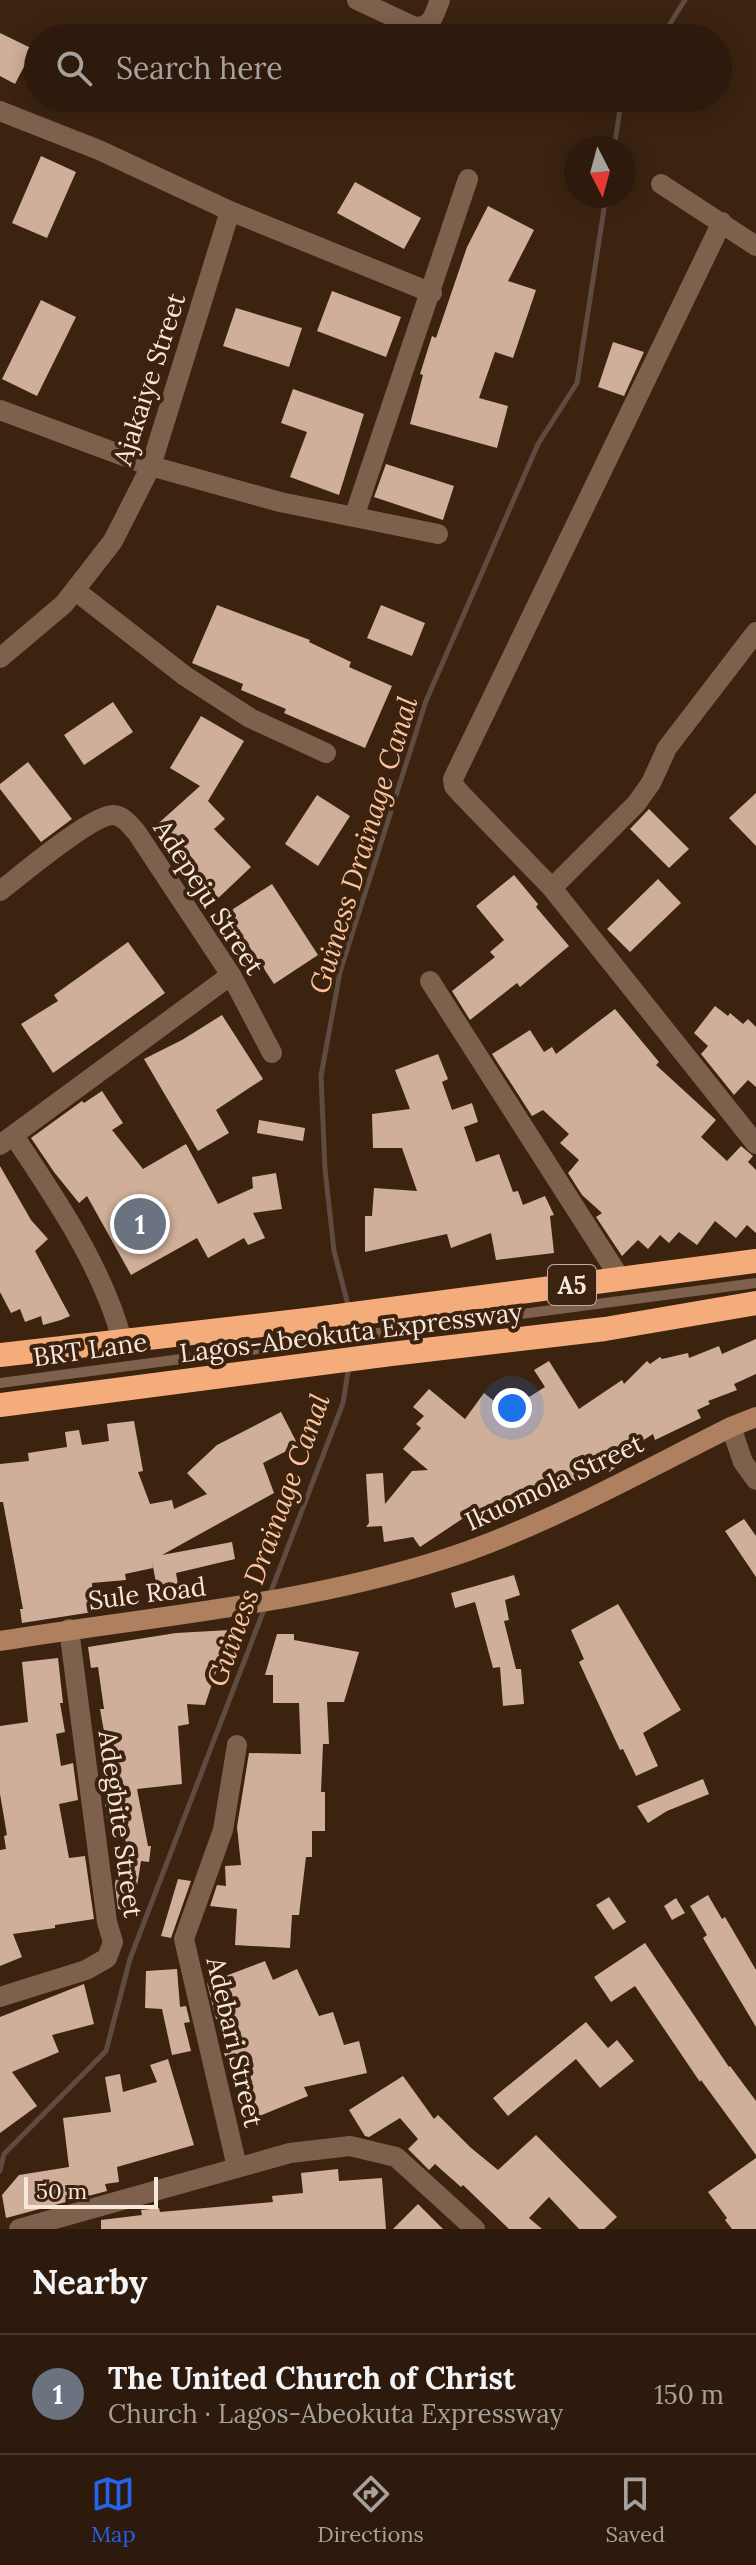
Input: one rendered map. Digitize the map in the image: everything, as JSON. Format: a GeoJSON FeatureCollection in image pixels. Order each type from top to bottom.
{"type":"FeatureCollection","features":[{"type":"Feature","properties":{"kind":"highway","name":"Lagos-Abeokuta Expressway"},"geometry":{"type":"LineString","coordinates":[[0,1355],[122,1340],[316,1342],[389,1332],[620,1278],[756,1261]]}},
{"type":"Feature","properties":{"kind":"highway","name":"Lagos-Abeokuta Expressway"},"geometry":{"type":"LineString","coordinates":[[0,1405],[316,1342],[389,1332],[605,1329],[756,1303]]}},
{"type":"Feature","properties":{"kind":"street"},"geometry":{"type":"LineString","coordinates":[[357,0],[409,24]]}},
{"type":"Feature","properties":{"kind":"street"},"geometry":{"type":"LineString","coordinates":[[429,24],[440,0]]}},
{"type":"Feature","properties":{"kind":"street"},"geometry":{"type":"LineString","coordinates":[[0,111],[99,150],[230,211],[432,293]]}},
{"type":"Feature","properties":{"kind":"street"},"geometry":{"type":"LineString","coordinates":[[354,517],[468,179]]}},
{"type":"Feature","properties":{"kind":"street"},"geometry":{"type":"LineString","coordinates":[[661,184],[756,246]]}},
{"type":"Feature","properties":{"kind":"street","name":"Ajakaiye Street"},"geometry":{"type":"LineString","coordinates":[[0,658],[31,634],[76,591],[113,541],[151,466],[230,211]]}},
{"type":"Feature","properties":{"kind":"street"},"geometry":{"type":"LineString","coordinates":[[722,222],[453,779],[454,786],[462,795],[552,888],[756,1144]]}},
{"type":"Feature","properties":{"kind":"street"},"geometry":{"type":"LineString","coordinates":[[0,410],[151,466],[280,502],[438,534]]}},
{"type":"Feature","properties":{"kind":"street"},"geometry":{"type":"LineString","coordinates":[[76,591],[185,676],[250,718],[326,753]]}},
{"type":"Feature","properties":{"kind":"street"},"geometry":{"type":"LineString","coordinates":[[552,888],[636,804],[651,783],[667,748],[756,632]]}},
{"type":"Feature","properties":{"kind":"street","name":"Adepeju Street"},"geometry":{"type":"LineString","coordinates":[[0,891],[81,829],[107,815],[122,818],[137,833],[231,975],[272,1053]]}},
{"type":"Feature","properties":{"kind":"street"},"geometry":{"type":"LineString","coordinates":[[122,1340],[105,1293],[68,1221],[7,1140],[231,975]]}},
{"type":"Feature","properties":{"kind":"street"},"geometry":{"type":"LineString","coordinates":[[430,981],[620,1278]]}},
{"type":"Feature","properties":{"kind":"street","name":"Ikuomola Street"},"geometry":{"type":"LineString","coordinates":[[300,1593],[387,1575],[468,1551],[541,1522],[756,1417]]}},
{"type":"Feature","properties":{"kind":"street"},"geometry":{"type":"LineString","coordinates":[[731,1427],[743,1462],[756,1480]]}},
{"type":"Feature","properties":{"kind":"street","name":"Sule Road"},"geometry":{"type":"LineString","coordinates":[[0,1641],[69,1629],[240,1608],[300,1593]]}},
{"type":"Feature","properties":{"kind":"street","name":"Adegbite Street"},"geometry":{"type":"LineString","coordinates":[[0,1997],[86,1970],[107,1958],[113,1942],[107,1922],[69,1629]]}},
{"type":"Feature","properties":{"kind":"street","name":"Adebari Street"},"geometry":{"type":"LineString","coordinates":[[237,1745],[223,1830],[184,1939],[237,2167]]}},
{"type":"Feature","properties":{"kind":"street"},"geometry":{"type":"LineString","coordinates":[[19,2229],[290,2153],[350,2146],[396,2157],[475,2229]]}},
{"type":"Feature","properties":{"kind":"lane"},"geometry":{"type":"LineString","coordinates":[[389,1332],[756,1283]]}},
{"type":"Feature","properties":{"kind":"lane","name":"BRT Lane"},"geometry":{"type":"LineString","coordinates":[[0,1383],[316,1342]]}},
{"type":"Feature","properties":{"kind":"building"},"geometry":{"type":"Polygon","coordinates":[[[0,33],[24,45],[24,66],[15,84],[0,76],[0,33]]]}},
{"type":"Feature","properties":{"kind":"building"},"geometry":{"type":"Polygon","coordinates":[[[41,156],[76,172],[47,238],[12,223],[41,156]]]}},
{"type":"Feature","properties":{"kind":"building"},"geometry":{"type":"Polygon","coordinates":[[[355,182],[421,218],[404,249],[337,213],[355,182]]]}},
{"type":"Feature","properties":{"kind":"building"},"geometry":{"type":"Polygon","coordinates":[[[488,206],[534,230],[508,281],[536,290],[513,358],[495,352],[479,398],[508,406],[497,448],[410,424],[423,375],[420,374],[432,336],[436,338],[467,247],[488,206]]]}},
{"type":"Feature","properties":{"kind":"building"},"geometry":{"type":"Polygon","coordinates":[[[332,291],[401,317],[386,357],[317,331],[332,291]]]}},
{"type":"Feature","properties":{"kind":"building"},"geometry":{"type":"Polygon","coordinates":[[[41,300],[76,317],[37,396],[2,379],[41,300]]]}},
{"type":"Feature","properties":{"kind":"building"},"geometry":{"type":"Polygon","coordinates":[[[236,308],[302,328],[289,367],[223,346],[236,308]]]}},
{"type":"Feature","properties":{"kind":"building"},"geometry":{"type":"Polygon","coordinates":[[[613,342],[644,352],[624,396],[598,387],[613,342]]]}},
{"type":"Feature","properties":{"kind":"building"},"geometry":{"type":"Polygon","coordinates":[[[293,389],[364,414],[339,495],[290,477],[307,432],[281,423],[293,389]]]}},
{"type":"Feature","properties":{"kind":"building"},"geometry":{"type":"Polygon","coordinates":[[[386,464],[454,486],[443,520],[374,497],[386,464]]]}},
{"type":"Feature","properties":{"kind":"building"},"geometry":{"type":"Polygon","coordinates":[[[217,605],[310,640],[351,662],[349,667],[392,686],[365,748],[284,713],[286,709],[241,690],[243,684],[192,663],[217,605]]]}},
{"type":"Feature","properties":{"kind":"building"},"geometry":{"type":"Polygon","coordinates":[[[381,605],[425,623],[412,656],[367,638],[381,605]]]}},
{"type":"Feature","properties":{"kind":"building"},"geometry":{"type":"Polygon","coordinates":[[[113,702],[133,732],[84,765],[64,735],[113,702]]]}},
{"type":"Feature","properties":{"kind":"building"},"geometry":{"type":"Polygon","coordinates":[[[201,716],[244,741],[208,801],[225,819],[214,829],[251,867],[213,903],[207,903],[184,879],[189,874],[151,830],[200,786],[170,768],[201,716]]]}},
{"type":"Feature","properties":{"kind":"building"},"geometry":{"type":"Polygon","coordinates":[[[28,762],[72,819],[41,842],[0,789],[0,784],[28,762]]]}},
{"type":"Feature","properties":{"kind":"building"},"geometry":{"type":"Polygon","coordinates":[[[756,793],[756,846],[729,818],[756,793]]]}},
{"type":"Feature","properties":{"kind":"building"},"geometry":{"type":"Polygon","coordinates":[[[317,795],[350,816],[318,866],[285,844],[317,795]]]}},
{"type":"Feature","properties":{"kind":"building"},"geometry":{"type":"Polygon","coordinates":[[[649,809],[689,849],[669,868],[630,829],[649,809]]]}},
{"type":"Feature","properties":{"kind":"building"},"geometry":{"type":"Polygon","coordinates":[[[514,875],[569,946],[520,987],[517,983],[470,1020],[452,991],[495,957],[490,952],[504,940],[476,906],[514,875]]]}},
{"type":"Feature","properties":{"kind":"building"},"geometry":{"type":"Polygon","coordinates":[[[658,879],[681,903],[630,952],[607,929],[658,879]]]}},
{"type":"Feature","properties":{"kind":"building"},"geometry":{"type":"Polygon","coordinates":[[[272,884],[318,955],[274,984],[227,913],[272,884]]]}},
{"type":"Feature","properties":{"kind":"building"},"geometry":{"type":"Polygon","coordinates":[[[128,942],[165,993],[53,1073],[21,1024],[58,1001],[54,995],[128,942]]]}},
{"type":"Feature","properties":{"kind":"building"},"geometry":{"type":"Polygon","coordinates":[[[715,1006],[743,1024],[748,1019],[756,1027],[756,1087],[748,1080],[734,1095],[701,1054],[708,1046],[694,1033],[715,1006]]]}},
{"type":"Feature","properties":{"kind":"building"},"geometry":{"type":"Polygon","coordinates":[[[615,1009],[659,1062],[656,1065],[716,1120],[701,1137],[727,1161],[741,1146],[753,1156],[748,1162],[756,1170],[756,1233],[747,1225],[736,1238],[715,1221],[697,1245],[679,1232],[669,1243],[660,1235],[648,1249],[638,1240],[622,1256],[596,1217],[602,1213],[582,1195],[568,1173],[579,1160],[560,1143],[569,1134],[543,1110],[532,1116],[492,1054],[530,1030],[544,1052],[552,1047],[556,1054],[615,1009]]]}},
{"type":"Feature","properties":{"kind":"building"},"geometry":{"type":"Polygon","coordinates":[[[222,1015],[263,1079],[216,1110],[229,1133],[198,1151],[144,1059],[222,1015]]]}},
{"type":"Feature","properties":{"kind":"building"},"geometry":{"type":"Polygon","coordinates":[[[438,1054],[448,1079],[442,1082],[452,1110],[472,1103],[478,1122],[464,1127],[476,1162],[499,1154],[513,1192],[518,1191],[523,1205],[545,1196],[554,1215],[550,1216],[554,1253],[496,1260],[491,1233],[451,1248],[447,1234],[365,1252],[365,1216],[372,1216],[374,1188],[417,1191],[402,1148],[373,1148],[372,1114],[410,1109],[395,1070],[438,1054]]]}},
{"type":"Feature","properties":{"kind":"building"},"geometry":{"type":"Polygon","coordinates":[[[102,1091],[123,1123],[112,1130],[143,1169],[186,1144],[218,1204],[253,1188],[252,1177],[276,1173],[282,1209],[253,1213],[265,1238],[248,1245],[244,1238],[208,1258],[197,1238],[131,1275],[87,1196],[79,1203],[31,1138],[82,1101],[84,1103],[102,1091]]]}},
{"type":"Feature","properties":{"kind":"building"},"geometry":{"type":"Polygon","coordinates":[[[259,1120],[305,1128],[303,1141],[257,1133],[259,1120]]]}},
{"type":"Feature","properties":{"kind":"building"},"geometry":{"type":"Polygon","coordinates":[[[0,1166],[31,1220],[48,1239],[35,1251],[70,1316],[61,1320],[43,1325],[41,1316],[25,1322],[20,1309],[11,1313],[0,1292],[0,1166]]]}},
{"type":"Feature","properties":{"kind":"building"},"geometry":{"type":"Polygon","coordinates":[[[756,1339],[756,1374],[734,1384],[737,1390],[708,1401],[710,1404],[697,1410],[701,1418],[655,1440],[653,1434],[622,1454],[627,1460],[609,1472],[604,1465],[552,1494],[549,1488],[480,1522],[474,1511],[420,1547],[413,1537],[384,1542],[382,1526],[366,1527],[369,1523],[366,1474],[383,1473],[385,1504],[412,1471],[428,1470],[403,1449],[421,1428],[416,1424],[424,1416],[413,1407],[429,1389],[465,1419],[484,1393],[507,1411],[545,1387],[534,1370],[549,1361],[579,1409],[622,1380],[624,1384],[647,1361],[650,1364],[660,1357],[688,1353],[689,1358],[719,1346],[722,1354],[756,1339]]]}},
{"type":"Feature","properties":{"kind":"building"},"geometry":{"type":"Polygon","coordinates":[[[281,1412],[298,1445],[263,1463],[274,1493],[162,1555],[232,1542],[235,1559],[176,1573],[179,1590],[158,1594],[152,1561],[153,1568],[125,1574],[126,1580],[92,1583],[93,1612],[22,1623],[20,1609],[23,1609],[3,1502],[0,1502],[0,1464],[29,1461],[28,1453],[67,1447],[65,1432],[79,1430],[82,1445],[109,1441],[107,1424],[134,1421],[143,1471],[138,1472],[150,1504],[172,1500],[174,1509],[207,1494],[187,1473],[217,1445],[281,1412]]]}},
{"type":"Feature","properties":{"kind":"building"},"geometry":{"type":"Polygon","coordinates":[[[744,1519],[756,1536],[756,1577],[725,1531],[744,1519]]]}},
{"type":"Feature","properties":{"kind":"building"},"geometry":{"type":"Polygon","coordinates":[[[514,1575],[520,1595],[505,1600],[509,1620],[504,1621],[516,1669],[521,1669],[524,1704],[503,1706],[500,1667],[493,1668],[475,1602],[455,1608],[451,1593],[514,1575]]]}},
{"type":"Feature","properties":{"kind":"building"},"geometry":{"type":"Polygon","coordinates":[[[618,1604],[681,1710],[643,1733],[658,1766],[636,1776],[623,1749],[620,1750],[579,1662],[584,1659],[571,1630],[618,1604]]]}},
{"type":"Feature","properties":{"kind":"building"},"geometry":{"type":"Polygon","coordinates":[[[230,1630],[205,1705],[187,1704],[189,1724],[178,1726],[182,1784],[137,1789],[148,1846],[151,1846],[149,1862],[141,1861],[133,1912],[118,1909],[115,1885],[119,1860],[130,1862],[120,1815],[107,1818],[100,1766],[110,1765],[100,1709],[104,1709],[98,1667],[91,1668],[88,1647],[176,1633],[230,1630]]]}},
{"type":"Feature","properties":{"kind":"building"},"geometry":{"type":"Polygon","coordinates":[[[277,1634],[294,1634],[294,1640],[359,1652],[344,1702],[327,1702],[329,1744],[323,1744],[321,1792],[325,1792],[325,1831],[312,1831],[312,1857],[306,1857],[299,1915],[292,1915],[290,1948],[235,1945],[237,1909],[210,1906],[217,1885],[226,1886],[225,1866],[241,1865],[237,1827],[249,1753],[301,1754],[299,1703],[273,1703],[273,1675],[265,1675],[277,1634]]]}},
{"type":"Feature","properties":{"kind":"building"},"geometry":{"type":"Polygon","coordinates":[[[58,1658],[65,1732],[56,1734],[61,1766],[73,1763],[78,1800],[59,1804],[69,1858],[85,1856],[94,1919],[13,1934],[22,1957],[0,1966],[0,1850],[6,1849],[4,1836],[7,1835],[0,1794],[0,1726],[28,1722],[22,1662],[58,1658]]]}},
{"type":"Feature","properties":{"kind":"building"},"geometry":{"type":"Polygon","coordinates":[[[703,1779],[709,1794],[667,1811],[648,1823],[637,1806],[703,1779]]]}},
{"type":"Feature","properties":{"kind":"building"},"geometry":{"type":"Polygon","coordinates":[[[178,1879],[191,1881],[171,1938],[161,1936],[178,1879]]]}},
{"type":"Feature","properties":{"kind":"building"},"geometry":{"type":"Polygon","coordinates":[[[708,1895],[722,1919],[725,1917],[756,1970],[756,2027],[703,1938],[707,1935],[690,1906],[708,1895]]]}},
{"type":"Feature","properties":{"kind":"building"},"geometry":{"type":"Polygon","coordinates":[[[609,1897],[626,1922],[613,1930],[596,1905],[609,1897]]]}},
{"type":"Feature","properties":{"kind":"building"},"geometry":{"type":"Polygon","coordinates":[[[676,1898],[685,1913],[672,1920],[664,1906],[676,1898]]]}},
{"type":"Feature","properties":{"kind":"building"},"geometry":{"type":"Polygon","coordinates":[[[645,1943],[729,2067],[756,2101],[756,2155],[700,2082],[635,1986],[611,2002],[594,1977],[645,1943]]]}},
{"type":"Feature","properties":{"kind":"building"},"geometry":{"type":"Polygon","coordinates":[[[265,1961],[273,1980],[297,1969],[319,2016],[333,2012],[344,2045],[359,2041],[367,2073],[304,2087],[308,2096],[247,2121],[224,2053],[241,2046],[227,2017],[216,2019],[207,1983],[265,1961]]]}},
{"type":"Feature","properties":{"kind":"building"},"geometry":{"type":"Polygon","coordinates":[[[177,1969],[180,2007],[186,2006],[190,2022],[184,2023],[191,2051],[172,2055],[162,2009],[145,2008],[146,1971],[177,1969]]]}},
{"type":"Feature","properties":{"kind":"building"},"geometry":{"type":"Polygon","coordinates":[[[84,1984],[94,2024],[52,2035],[59,2052],[12,2072],[37,2106],[0,2133],[0,2017],[84,1984]]]}},
{"type":"Feature","properties":{"kind":"building"},"geometry":{"type":"Polygon","coordinates":[[[586,2022],[608,2048],[617,2040],[634,2061],[600,2088],[576,2059],[508,2116],[493,2098],[586,2022]]]}},
{"type":"Feature","properties":{"kind":"building"},"geometry":{"type":"Polygon","coordinates":[[[168,2059],[194,2145],[117,2167],[119,2182],[105,2184],[107,2191],[6,2218],[2,2195],[19,2175],[69,2167],[63,2118],[111,2112],[105,2077],[120,2074],[123,2092],[157,2082],[150,2065],[168,2059]]]}},
{"type":"Feature","properties":{"kind":"building"},"geometry":{"type":"Polygon","coordinates":[[[403,2076],[434,2119],[438,2115],[498,2170],[536,2135],[617,2217],[604,2229],[579,2229],[549,2197],[529,2218],[542,2229],[509,2229],[463,2185],[461,2187],[435,2164],[429,2170],[408,2149],[418,2139],[400,2118],[369,2137],[365,2136],[349,2110],[403,2076]]]}},
{"type":"Feature","properties":{"kind":"building"},"geometry":{"type":"Polygon","coordinates":[[[756,2158],[756,2229],[732,2229],[708,2192],[756,2158]]]}},
{"type":"Feature","properties":{"kind":"building"},"geometry":{"type":"Polygon","coordinates":[[[338,2169],[339,2181],[382,2178],[386,2229],[101,2229],[101,2220],[142,2215],[141,2210],[159,2208],[160,2212],[273,2202],[272,2196],[303,2193],[301,2173],[338,2169]]]}},
{"type":"Feature","properties":{"kind":"building"},"geometry":{"type":"Polygon","coordinates":[[[418,2204],[443,2229],[393,2229],[418,2204]]]}},
{"type":"Feature","properties":{"kind":"waterway","name":"Guiness Drainage Canal"},"geometry":{"type":"LineString","coordinates":[[670,24],[685,0]]}},
{"type":"Feature","properties":{"kind":"waterway","name":"Guiness Drainage Canal"},"geometry":{"type":"LineString","coordinates":[[616,136],[620,112]]}},
{"type":"Feature","properties":{"kind":"waterway","name":"Guiness Drainage Canal"},"geometry":{"type":"LineString","coordinates":[[349,1309],[334,1251],[325,1169],[321,1076],[340,972],[426,701],[538,444],[577,383],[604,208]]}},
{"type":"Feature","properties":{"kind":"waterway","name":"Guiness Drainage Canal"},"geometry":{"type":"LineString","coordinates":[[270,1594],[343,1403],[349,1365]]}},
{"type":"Feature","properties":{"kind":"waterway","name":"Guiness Drainage Canal"},"geometry":{"type":"LineString","coordinates":[[0,2171],[4,2154],[106,2051],[130,1959],[265,1607]]}},
{"type":"Feature","properties":{"kind":"place","name":"The United Church of Christ"},"geometry":{"type":"Point","coordinates":[140,1224]}}]}
